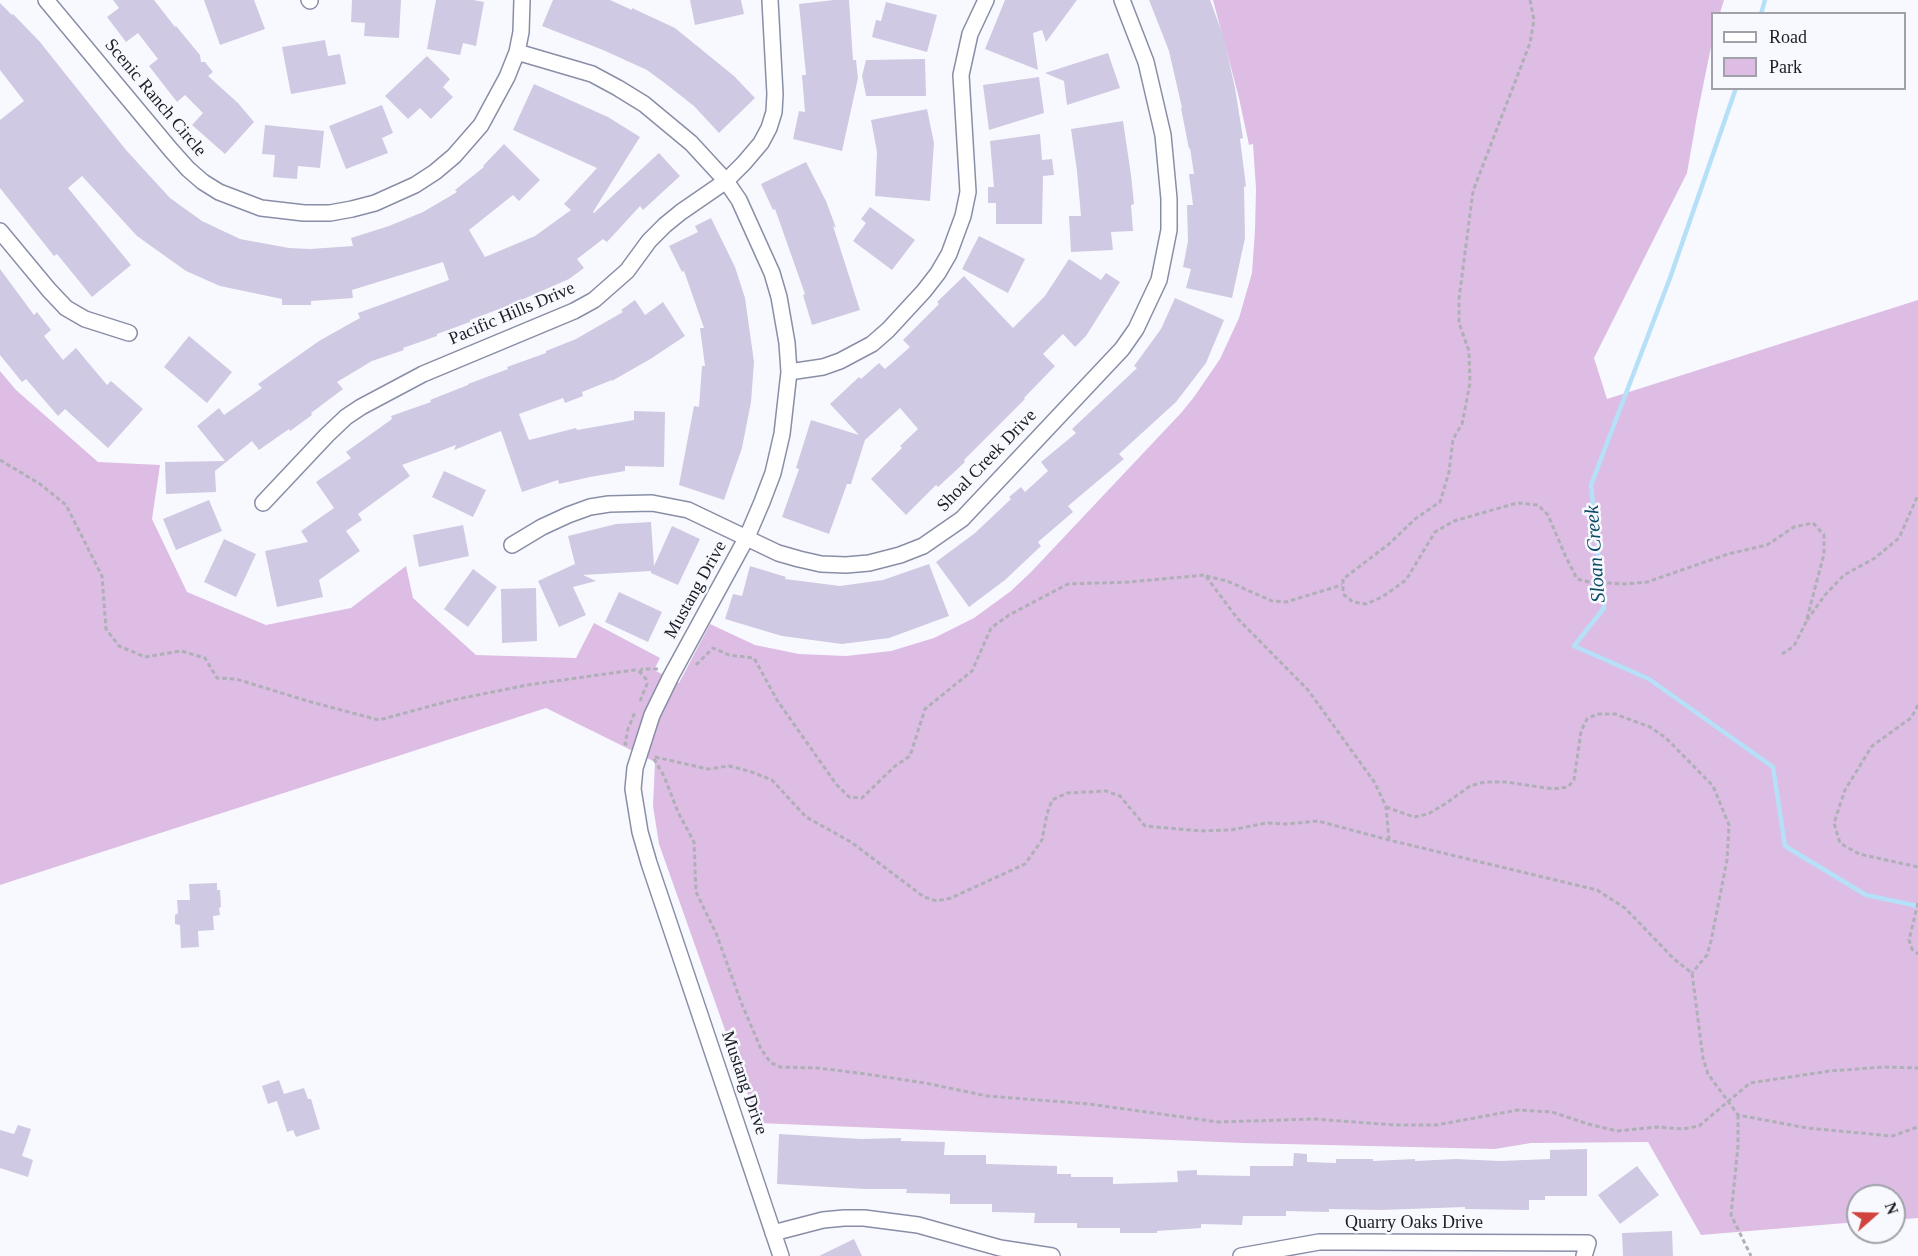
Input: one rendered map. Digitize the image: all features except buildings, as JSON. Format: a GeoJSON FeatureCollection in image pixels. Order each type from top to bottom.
{"type":"FeatureCollection","features":[{"type":"Feature","properties":{"kind":"street","name":"Scenic Ranch Circle"},"geometry":{"type":"LineString","coordinates":[[46,0],[188,169],[203,182],[219,192],[261,208],[282,212],[330,213],[352,209],[396,195],[435,172],[454,156],[481,125],[496,100],[518,52],[522,0]]}},
{"type":"Feature","properties":{"kind":"street","name":"Pacific Hills Drive"},"geometry":{"type":"LineString","coordinates":[[263,503],[346,417],[400,385],[574,311],[594,300],[627,271],[664,225],[726,181],[744,164],[761,143],[774,112],[770,0]]}},
{"type":"Feature","properties":{"kind":"street"},"geometry":{"type":"LineString","coordinates":[[789,372],[823,367],[872,344],[924,291],[949,254],[963,216],[968,192],[962,75],[970,34],[986,0]]}},
{"type":"Feature","properties":{"kind":"street","name":"Shoal Creek Drive"},"geometry":{"type":"LineString","coordinates":[[512,545],[568,514],[600,506],[652,503],[688,510],[778,553],[799,560],[829,564],[869,563],[923,546],[962,519],[1122,349],[1136,329],[1159,280],[1169,230],[1169,199],[1163,135],[1146,62],[1122,0]]}},
{"type":"Feature","properties":{"kind":"street","name":"Mustang Drive"},"geometry":{"type":"LineString","coordinates":[[518,52],[592,74],[635,98],[668,122],[691,143],[726,181],[739,200],[772,273],[784,320],[789,372],[787,404],[778,453],[762,502],[747,537],[652,715],[635,768],[633,789],[640,832],[781,1256]]}},
{"type":"Feature","properties":{"kind":"street"},"geometry":{"type":"LineString","coordinates":[[0,231],[66,308],[85,319],[129,333]]}},
{"type":"Feature","properties":{"kind":"street"},"geometry":{"type":"LineString","coordinates":[[773,1233],[823,1220],[864,1218],[918,1225],[1000,1248],[1052,1256]]}},
{"type":"Feature","properties":{"kind":"street","name":"Quarry Oaks Drive"},"geometry":{"type":"LineString","coordinates":[[1241,1256],[1319,1242],[1397,1250],[1586,1250]]}},
{"type":"Feature","properties":{"kind":"path"},"geometry":{"type":"LineString","coordinates":[[1530,0],[1534,20],[1530,43],[1473,191],[1459,298],[1459,323],[1469,351],[1470,383],[1462,424],[1453,440],[1449,472],[1440,502],[1415,519],[1389,544],[1343,579],[1343,594],[1353,602],[1366,604],[1382,597],[1406,580],[1435,532],[1454,521],[1516,503],[1538,506],[1548,515],[1578,579],[1589,582],[1625,584],[1647,582],[1728,554],[1767,545],[1794,527],[1813,524],[1824,534],[1824,554],[1806,622]]}},
{"type":"Feature","properties":{"kind":"path"},"geometry":{"type":"LineString","coordinates":[[0,460],[40,484],[66,505],[102,576],[106,629],[119,646],[145,657],[181,651],[189,653],[204,658],[217,678],[236,679],[378,720],[453,700],[527,685],[634,670],[644,674],[647,684],[628,729],[625,744],[640,751]]}},
{"type":"Feature","properties":{"kind":"path"},"geometry":{"type":"LineString","coordinates":[[1782,654],[1794,646],[1806,622],[1825,595],[1844,575],[1875,558],[1899,537],[1918,495]]}},
{"type":"Feature","properties":{"kind":"path"},"geometry":{"type":"LineString","coordinates":[[691,669],[713,648],[729,656],[754,658],[777,700],[836,784],[849,797],[862,798],[895,766],[910,756],[925,709],[972,670],[992,628],[1009,615],[1068,584],[1129,582],[1205,575],[1227,581],[1272,601],[1286,602],[1343,585]]}},
{"type":"Feature","properties":{"kind":"path"},"geometry":{"type":"LineString","coordinates":[[1205,575],[1236,618],[1308,690],[1376,783],[1386,807],[1389,840]]}},
{"type":"Feature","properties":{"kind":"path"},"geometry":{"type":"LineString","coordinates":[[640,672],[642,669],[656,668],[671,676]]}},
{"type":"Feature","properties":{"kind":"path"},"geometry":{"type":"LineString","coordinates":[[1918,705],[1911,718],[1872,746],[1845,790],[1834,823],[1840,843],[1859,854],[1918,867]]}},
{"type":"Feature","properties":{"kind":"path"},"geometry":{"type":"LineString","coordinates":[[1386,807],[1414,817],[1428,814],[1470,786],[1485,782],[1506,782],[1553,789],[1568,787],[1574,780],[1581,731],[1587,719],[1597,714],[1615,714],[1650,727],[1666,738],[1713,786],[1729,825],[1727,860],[1711,941],[1707,955],[1692,973]]}},
{"type":"Feature","properties":{"kind":"path"},"geometry":{"type":"LineString","coordinates":[[1751,1256],[1731,1215],[1738,1146],[1738,1115],[1728,1101],[1708,1074],[1703,1058],[1692,973],[1674,959],[1625,909],[1597,890],[1389,840],[1318,820],[1286,824],[1266,823],[1231,830],[1201,831],[1145,826],[1120,796],[1106,791],[1067,793],[1052,800],[1042,840],[1025,864],[951,898],[937,901],[924,897],[851,842],[806,817],[772,780],[729,766],[708,769],[653,757],[694,842],[696,892],[716,933],[741,1002],[761,1049],[771,1063],[780,1067],[818,1068],[866,1074],[987,1096],[1089,1104],[1218,1122],[1314,1119],[1395,1125],[1436,1125],[1518,1110],[1552,1112],[1617,1131],[1657,1126],[1683,1129],[1699,1126],[1728,1101],[1750,1083],[1830,1071],[1884,1067],[1918,1068]]}},
{"type":"Feature","properties":{"kind":"path"},"geometry":{"type":"LineString","coordinates":[[1918,903],[1909,940],[1912,949],[1918,954]]}},
{"type":"Feature","properties":{"kind":"path"},"geometry":{"type":"LineString","coordinates":[[1738,1115],[1807,1128],[1892,1136],[1918,1127]]}},
{"type":"Feature","properties":{"kind":"green space"},"geometry":{"type":"Polygon","coordinates":[[[1213,0],[1724,0],[1720,12],[1711,12],[1711,47],[1687,173],[1594,358],[1607,399],[1918,300],[1918,1218],[1906,1219],[1906,1184],[1846,1184],[1846,1223],[1701,1235],[1648,1142],[1531,1143],[1495,1149],[1243,1143],[758,1123],[659,844],[653,806],[655,762],[546,708],[0,885],[0,371],[16,390],[98,462],[160,465],[152,519],[187,592],[266,625],[351,608],[406,566],[413,598],[476,655],[576,658],[594,623],[660,658],[654,670],[679,683],[710,624],[755,645],[799,654],[846,656],[891,651],[934,638],[974,618],[1011,591],[1194,397],[1220,359],[1239,318],[1252,273],[1256,189],[1253,144],[1249,145],[1213,0]]]}},
{"type":"Feature","properties":{"kind":"waterway","name":"Sloan Creek"},"geometry":{"type":"LineString","coordinates":[[1762,12],[1765,0]]}},
{"type":"Feature","properties":{"kind":"waterway","name":"Sloan Creek"},"geometry":{"type":"LineString","coordinates":[[1735,90],[1670,278],[1591,485],[1604,608],[1574,646],[1649,679],[1773,767],[1785,846],[1866,895],[1918,906]]}}]}
